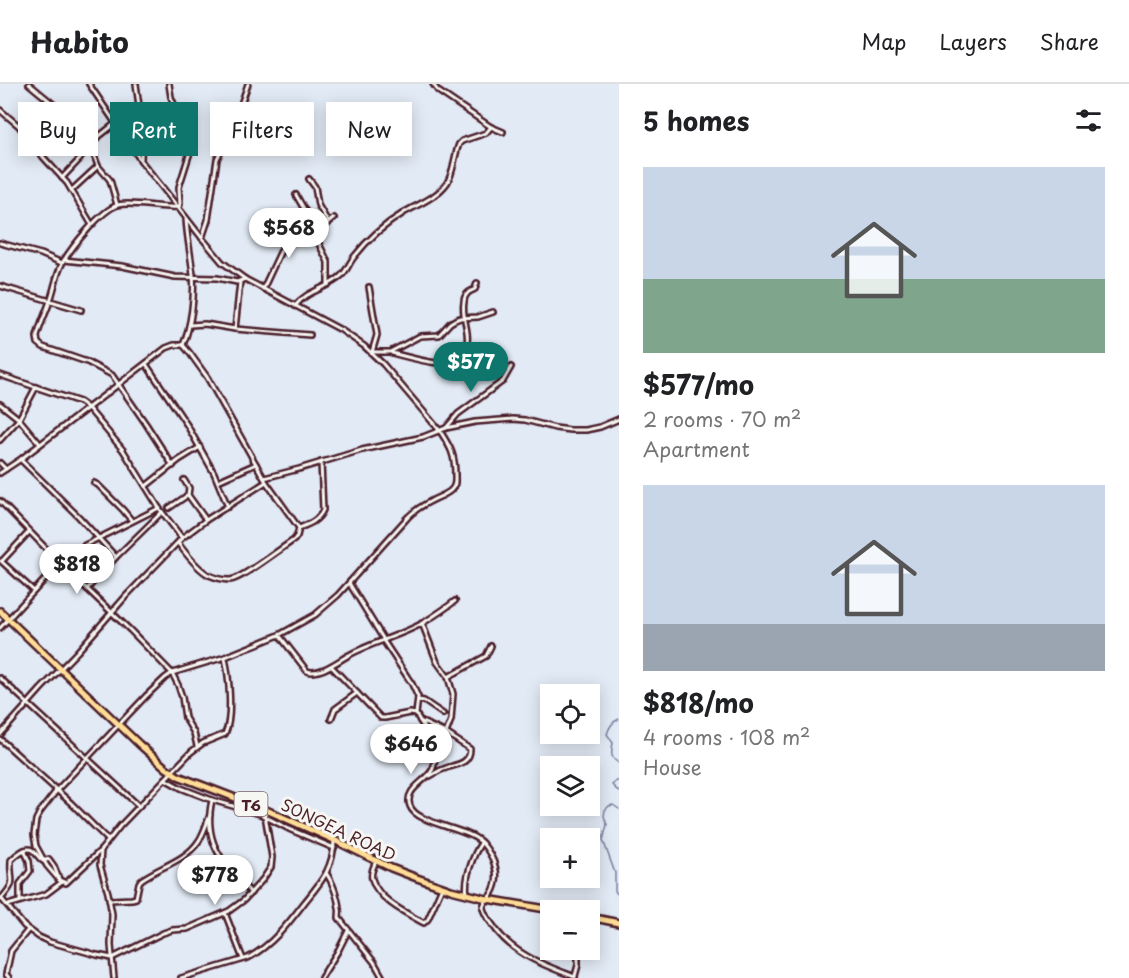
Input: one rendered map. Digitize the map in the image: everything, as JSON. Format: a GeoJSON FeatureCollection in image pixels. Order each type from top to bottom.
{"type":"FeatureCollection","features":[{"type":"Feature","properties":{"kind":"highway","name":"SONGEA ROAD"},"geometry":{"type":"LineString","coordinates":[[0,611],[159,763],[184,779],[264,809],[376,861],[442,887],[488,899],[540,908]]}},
{"type":"Feature","properties":{"kind":"highway"},"geometry":{"type":"LineString","coordinates":[[600,919],[619,923]]}},
{"type":"Feature","properties":{"kind":"street"},"geometry":{"type":"LineString","coordinates":[[28,84],[50,102]]}},
{"type":"Feature","properties":{"kind":"street"},"geometry":{"type":"LineString","coordinates":[[88,84],[110,115]]}},
{"type":"Feature","properties":{"kind":"street"},"geometry":{"type":"LineString","coordinates":[[136,84],[142,128],[141,161]]}},
{"type":"Feature","properties":{"kind":"street"},"geometry":{"type":"LineString","coordinates":[[169,84],[171,97],[183,120],[181,146],[190,152],[179,187],[178,194],[181,201],[179,207]]}},
{"type":"Feature","properties":{"kind":"street"},"geometry":{"type":"LineString","coordinates":[[202,238],[208,220],[217,159],[237,116],[248,84]]}},
{"type":"Feature","properties":{"kind":"street"},"geometry":{"type":"LineString","coordinates":[[434,84],[438,91],[491,127],[503,132]]}},
{"type":"Feature","properties":{"kind":"street"},"geometry":{"type":"LineString","coordinates":[[0,110],[19,126],[72,190],[92,225]]}},
{"type":"Feature","properties":{"kind":"street"},"geometry":{"type":"LineString","coordinates":[[295,306],[304,297],[340,276],[373,237],[398,217],[444,187],[451,174],[459,144],[486,133],[491,127]]}},
{"type":"Feature","properties":{"kind":"street"},"geometry":{"type":"LineString","coordinates":[[98,137],[110,128]]}},
{"type":"Feature","properties":{"kind":"street"},"geometry":{"type":"LineString","coordinates":[[62,178],[81,156]]}},
{"type":"Feature","properties":{"kind":"street"},"geometry":{"type":"LineString","coordinates":[[94,156],[98,166],[109,178],[117,205]]}},
{"type":"Feature","properties":{"kind":"street"},"geometry":{"type":"LineString","coordinates":[[138,156],[222,262],[245,279],[341,330],[372,352],[440,431],[454,457],[455,484],[448,492],[418,508],[408,517],[338,596],[315,615],[279,635],[225,657],[172,673],[160,682],[57,790],[40,812],[33,835],[36,846],[52,874],[61,881],[68,882],[101,850],[139,806],[197,746],[225,734],[229,688],[225,657]]}},
{"type":"Feature","properties":{"kind":"street"},"geometry":{"type":"LineString","coordinates":[[72,190],[98,166]]}},
{"type":"Feature","properties":{"kind":"street"},"geometry":{"type":"LineString","coordinates":[[309,179],[315,187],[318,205],[328,222]]}},
{"type":"Feature","properties":{"kind":"street"},"geometry":{"type":"LineString","coordinates":[[296,195],[315,230],[328,262],[328,284]]}},
{"type":"Feature","properties":{"kind":"street"},"geometry":{"type":"LineString","coordinates":[[173,466],[111,375],[87,362],[43,347],[37,337],[63,262],[100,217],[117,205],[179,207]]}},
{"type":"Feature","properties":{"kind":"street"},"geometry":{"type":"LineString","coordinates":[[183,345],[190,325],[194,277],[186,217]]}},
{"type":"Feature","properties":{"kind":"street"},"geometry":{"type":"LineString","coordinates":[[263,289],[285,242],[321,229],[334,218]]}},
{"type":"Feature","properties":{"kind":"street"},"geometry":{"type":"LineString","coordinates":[[0,243],[63,262],[122,266],[175,277],[217,278],[240,282],[245,279]]}},
{"type":"Feature","properties":{"kind":"street"},"geometry":{"type":"LineString","coordinates":[[235,329],[240,282]]}},
{"type":"Feature","properties":{"kind":"street"},"geometry":{"type":"LineString","coordinates":[[372,352],[390,352],[439,363],[448,362],[460,354],[467,344],[463,307],[465,296],[475,289],[477,283]]}},
{"type":"Feature","properties":{"kind":"street"},"geometry":{"type":"LineString","coordinates":[[0,285],[81,310]]}},
{"type":"Feature","properties":{"kind":"street"},"geometry":{"type":"LineString","coordinates":[[369,287],[377,334],[372,352]]}},
{"type":"Feature","properties":{"kind":"street"},"geometry":{"type":"LineString","coordinates":[[390,352],[420,336],[439,335],[450,323],[493,312]]}},
{"type":"Feature","properties":{"kind":"street"},"geometry":{"type":"LineString","coordinates":[[190,325],[205,324],[235,329],[310,335]]}},
{"type":"Feature","properties":{"kind":"street"},"geometry":{"type":"LineString","coordinates":[[0,473],[166,348],[183,345],[207,377],[265,480],[299,528],[299,533],[294,540],[244,574],[229,580],[207,574],[178,543]]}},
{"type":"Feature","properties":{"kind":"street"},"geometry":{"type":"LineString","coordinates":[[146,364],[200,447],[218,481],[228,507]]}},
{"type":"Feature","properties":{"kind":"street"},"geometry":{"type":"LineString","coordinates":[[446,428],[458,414],[504,381],[511,367]]}},
{"type":"Feature","properties":{"kind":"street"},"geometry":{"type":"LineString","coordinates":[[0,375],[80,402],[88,408],[123,450],[161,510],[182,538]]}},
{"type":"Feature","properties":{"kind":"street"},"geometry":{"type":"LineString","coordinates":[[0,440],[19,419],[36,387]]}},
{"type":"Feature","properties":{"kind":"street"},"geometry":{"type":"LineString","coordinates":[[0,405],[19,419],[40,444]]}},
{"type":"Feature","properties":{"kind":"street"},"geometry":{"type":"LineString","coordinates":[[108,840],[0,737],[28,703],[182,538],[265,480],[375,447],[423,437],[446,428],[475,422],[513,419],[563,430],[586,430],[619,419]]}},
{"type":"Feature","properties":{"kind":"street"},"geometry":{"type":"LineString","coordinates":[[146,486],[178,460],[200,447]]}},
{"type":"Feature","properties":{"kind":"street"},"geometry":{"type":"LineString","coordinates":[[21,459],[116,557]]}},
{"type":"Feature","properties":{"kind":"street"},"geometry":{"type":"LineString","coordinates":[[299,528],[316,520],[321,516],[323,510],[321,462]]}},
{"type":"Feature","properties":{"kind":"street"},"geometry":{"type":"LineString","coordinates":[[0,464],[6,469]]}},
{"type":"Feature","properties":{"kind":"street"},"geometry":{"type":"LineString","coordinates":[[218,481],[256,464]]}},
{"type":"Feature","properties":{"kind":"street"},"geometry":{"type":"LineString","coordinates":[[184,480],[189,488],[189,495],[206,520]]}},
{"type":"Feature","properties":{"kind":"street"},"geometry":{"type":"LineString","coordinates":[[94,483],[132,521]]}},
{"type":"Feature","properties":{"kind":"street"},"geometry":{"type":"LineString","coordinates":[[169,508],[189,495]]}},
{"type":"Feature","properties":{"kind":"street"},"geometry":{"type":"LineString","coordinates":[[0,501],[172,673],[180,691],[185,718],[194,733],[197,746]]}},
{"type":"Feature","properties":{"kind":"street"},"geometry":{"type":"LineString","coordinates":[[0,628],[60,563],[78,550],[132,521],[161,510]]}},
{"type":"Feature","properties":{"kind":"street"},"geometry":{"type":"LineString","coordinates":[[87,589],[161,510]]}},
{"type":"Feature","properties":{"kind":"street"},"geometry":{"type":"LineString","coordinates":[[29,532],[1,562],[34,591]]}},
{"type":"Feature","properties":{"kind":"street"},"geometry":{"type":"LineString","coordinates":[[349,583],[412,684],[418,700],[416,714],[434,755],[435,764],[429,777]]}},
{"type":"Feature","properties":{"kind":"street"},"geometry":{"type":"LineString","coordinates":[[279,635],[303,667],[310,673],[314,673],[359,650],[422,623],[455,601]]}},
{"type":"Feature","properties":{"kind":"street"},"geometry":{"type":"LineString","coordinates":[[422,623],[437,662],[448,677],[453,701],[451,720],[446,733]]}},
{"type":"Feature","properties":{"kind":"street"},"geometry":{"type":"LineString","coordinates":[[448,677],[486,656],[491,646]]}},
{"type":"Feature","properties":{"kind":"street"},"geometry":{"type":"LineString","coordinates":[[331,666],[381,718],[410,712],[416,714]]}},
{"type":"Feature","properties":{"kind":"street"},"geometry":{"type":"LineString","coordinates":[[0,678],[139,806]]}},
{"type":"Feature","properties":{"kind":"street"},"geometry":{"type":"LineString","coordinates":[[331,719],[335,709],[357,693]]}},
{"type":"Feature","properties":{"kind":"street"},"geometry":{"type":"LineString","coordinates":[[418,700],[422,700],[443,714]]}},
{"type":"Feature","properties":{"kind":"street"},"geometry":{"type":"LineString","coordinates":[[420,721],[446,733],[468,746],[471,751],[466,761],[448,767],[418,783],[412,791],[409,802],[414,811],[432,821],[472,836],[481,843],[494,863],[498,875],[492,895],[483,907],[484,912],[502,938],[528,958],[575,977],[578,960]]}},
{"type":"Feature","properties":{"kind":"street"},"geometry":{"type":"LineString","coordinates":[[165,780],[212,800],[265,816],[334,848]]}},
{"type":"Feature","properties":{"kind":"street"},"geometry":{"type":"LineString","coordinates":[[212,800],[210,815],[212,840],[217,853],[251,893]]}},
{"type":"Feature","properties":{"kind":"street"},"geometry":{"type":"LineString","coordinates":[[43,861],[30,849],[24,850],[10,860],[11,887],[1,899],[28,930],[39,937],[112,958],[163,933],[187,929],[239,905],[266,876],[272,863],[264,809]]}},
{"type":"Feature","properties":{"kind":"street"},"geometry":{"type":"LineString","coordinates":[[110,900],[136,898],[141,880],[166,867],[197,844],[210,815]]}},
{"type":"Feature","properties":{"kind":"street"},"geometry":{"type":"LineString","coordinates":[[181,978],[243,960],[258,952],[278,934],[326,873],[334,848],[334,840]]}},
{"type":"Feature","properties":{"kind":"street"},"geometry":{"type":"LineString","coordinates":[[467,894],[466,878],[481,843]]}},
{"type":"Feature","properties":{"kind":"street"},"geometry":{"type":"LineString","coordinates":[[20,900],[20,884],[30,871],[24,850]]}},
{"type":"Feature","properties":{"kind":"street"},"geometry":{"type":"LineString","coordinates":[[101,850],[100,865],[112,914],[114,978]]}},
{"type":"Feature","properties":{"kind":"street"},"geometry":{"type":"LineString","coordinates":[[43,861],[49,859],[52,862],[61,881]]}},
{"type":"Feature","properties":{"kind":"street"},"geometry":{"type":"LineString","coordinates":[[376,861],[371,876],[384,898],[422,922],[425,923],[428,919],[442,887]]}},
{"type":"Feature","properties":{"kind":"street"},"geometry":{"type":"LineString","coordinates":[[326,873],[336,893],[340,909],[338,916],[374,962],[383,978]]}},
{"type":"Feature","properties":{"kind":"street"},"geometry":{"type":"LineString","coordinates":[[8,905],[46,894],[61,881]]}},
{"type":"Feature","properties":{"kind":"street"},"geometry":{"type":"LineString","coordinates":[[225,913],[243,960]]}},
{"type":"Feature","properties":{"kind":"street"},"geometry":{"type":"LineString","coordinates":[[9,978],[6,974],[10,951],[28,930]]}},
{"type":"Feature","properties":{"kind":"street"},"geometry":{"type":"LineString","coordinates":[[321,978],[348,931]]}},
{"type":"Feature","properties":{"kind":"waterway"},"geometry":{"type":"LineString","coordinates":[[619,719],[611,725],[607,734],[613,743],[613,757],[619,763]]}},
{"type":"Feature","properties":{"kind":"waterway"},"geometry":{"type":"LineString","coordinates":[[619,781],[612,785],[619,792]]}},
{"type":"Feature","properties":{"kind":"waterway"},"geometry":{"type":"LineString","coordinates":[[619,809],[613,805],[605,810],[607,825],[603,840],[615,873],[615,891],[619,896]]}}]}
